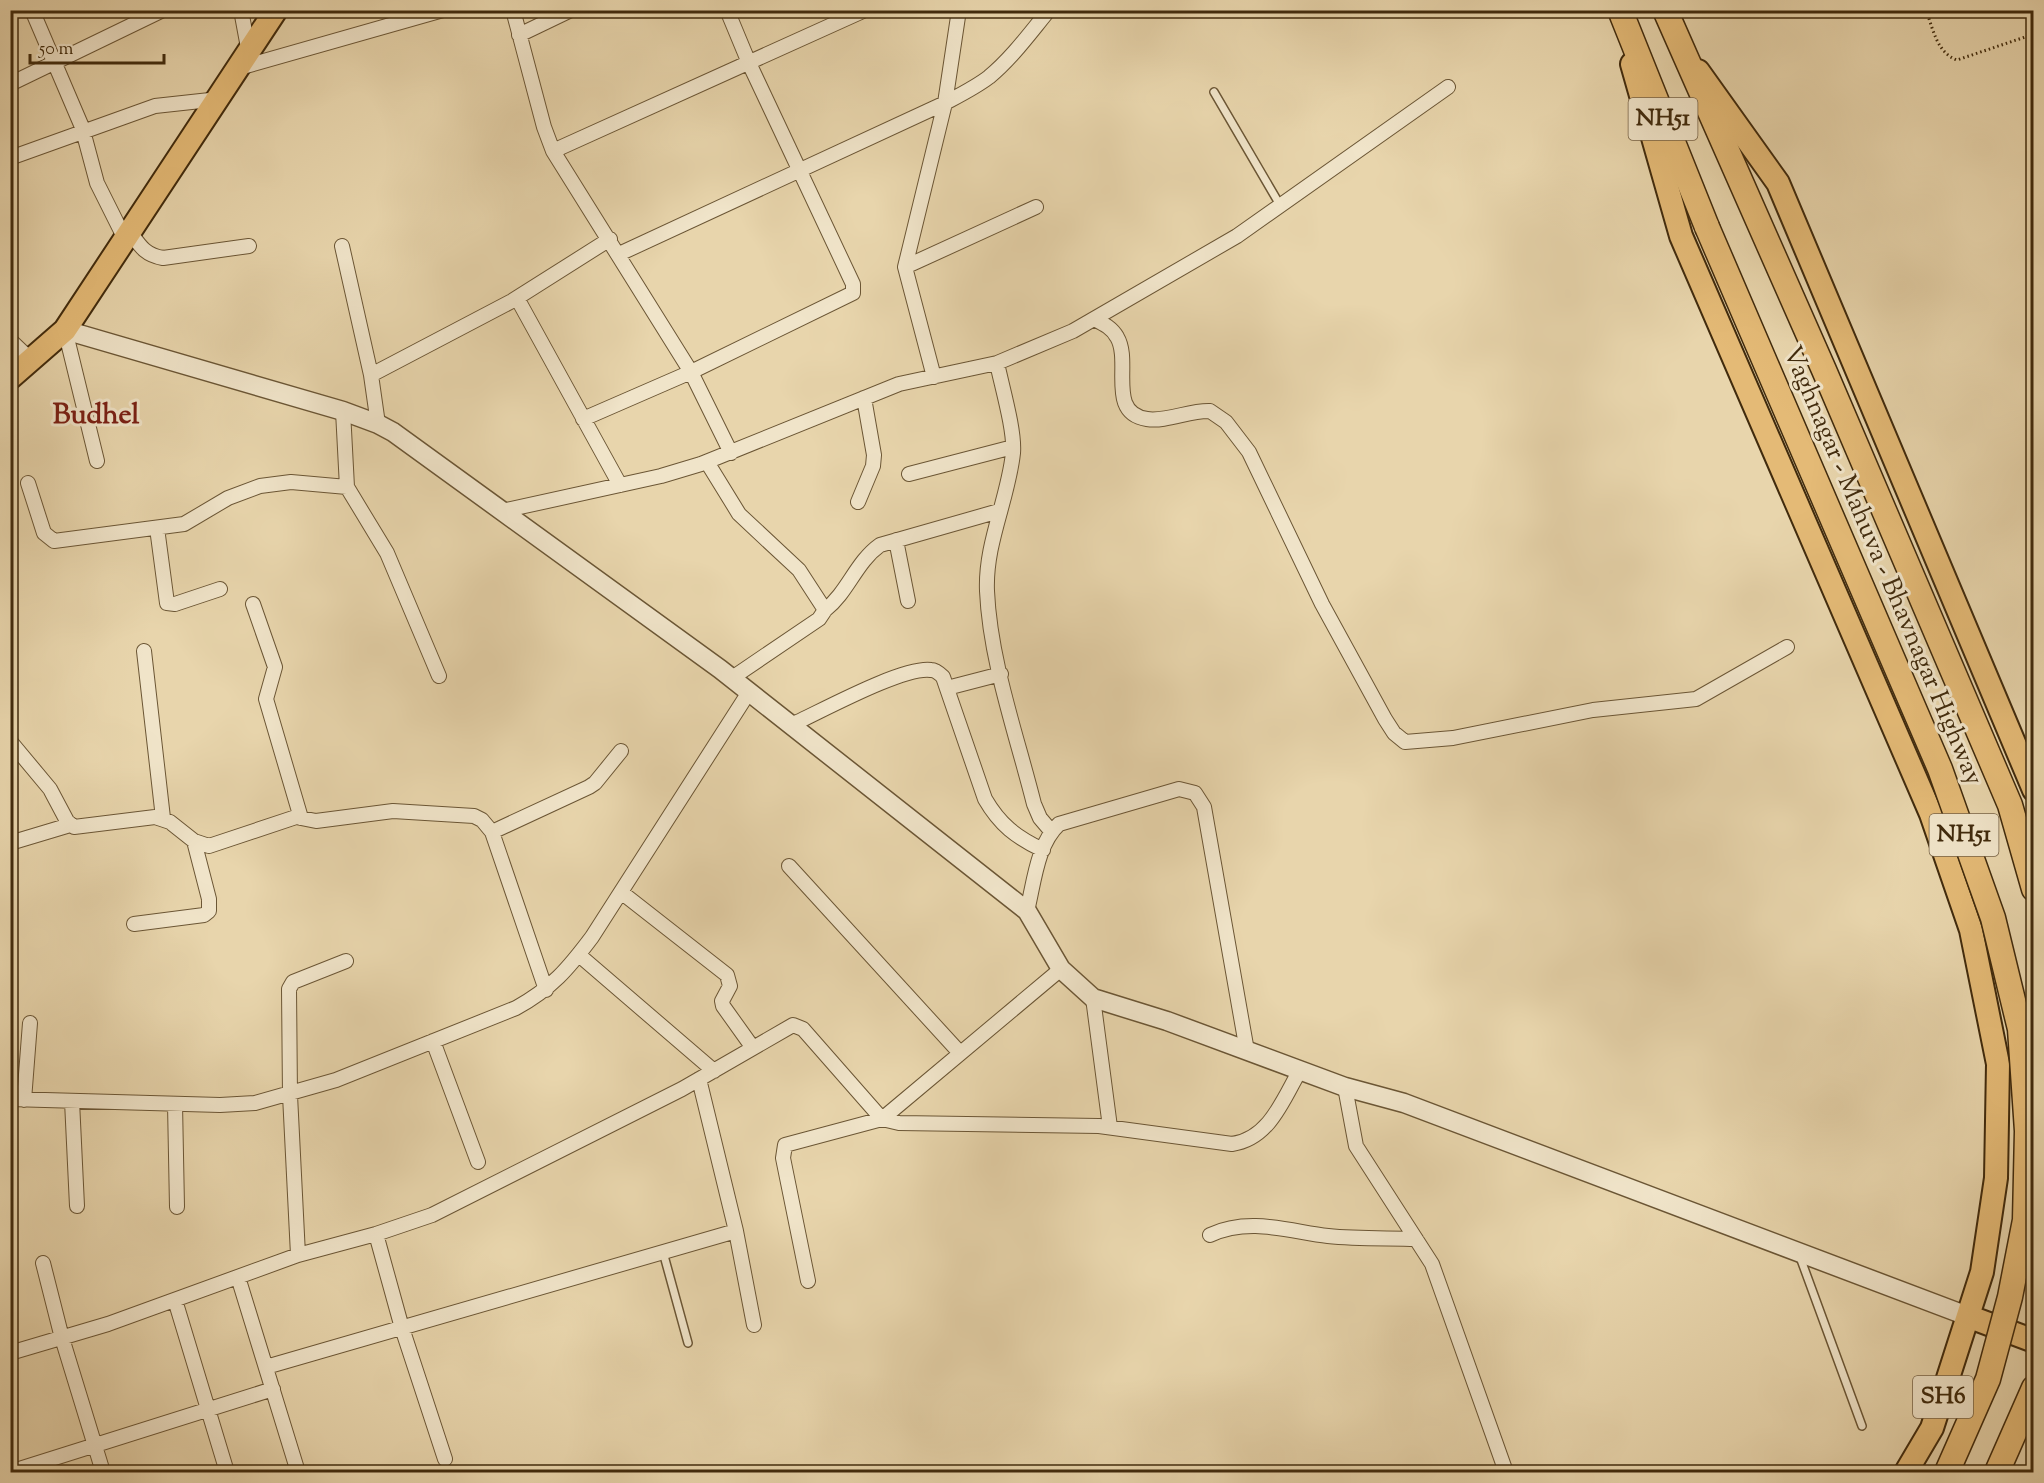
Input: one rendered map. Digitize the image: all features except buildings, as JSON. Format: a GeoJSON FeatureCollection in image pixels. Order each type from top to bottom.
{"type":"FeatureCollection","features":[{"type":"Feature","properties":{"kind":"highway","name":"Vaghnagar - Mahuva - Bhavnagar Highway"},"geometry":{"type":"LineString","coordinates":[[1618,10],[1707,227],[1940,769],[1993,918],[2020,1029],[2027,1131],[2025,1220],[2010,1297],[1988,1379],[1947,1473]]}},
{"type":"Feature","properties":{"kind":"highway","name":"Vaghnagar - Mahuva - Bhavnagar Highway"},"geometry":{"type":"LineString","coordinates":[[1665,10],[2010,805],[2034,889]]}},
{"type":"Feature","properties":{"kind":"highway"},"geometry":{"type":"LineString","coordinates":[[1996,1473],[2034,1388]]}},
{"type":"Feature","properties":{"kind":"main road"},"geometry":{"type":"LineString","coordinates":[[10,378],[65,330],[276,10]]}},
{"type":"Feature","properties":{"kind":"main road"},"geometry":{"type":"LineString","coordinates":[[1618,10],[1681,236],[1931,814],[1971,930],[1998,1064],[1996,1178],[1982,1272],[1970,1317],[2034,1341]]}},
{"type":"Feature","properties":{"kind":"main road"},"geometry":{"type":"LineString","coordinates":[[1682,48],[1778,183],[2034,790]]}},
{"type":"Feature","properties":{"kind":"main road","name":"SH6"},"geometry":{"type":"LineString","coordinates":[[1906,1473],[1932,1428],[1970,1317]]}},
{"type":"Feature","properties":{"kind":"street"},"geometry":{"type":"LineString","coordinates":[[32,10],[84,133],[92,171],[128,236],[143,251],[151,256],[163,258],[249,246]]}},
{"type":"Feature","properties":{"kind":"street"},"geometry":{"type":"LineString","coordinates":[[10,84],[163,10]]}},
{"type":"Feature","properties":{"kind":"street"},"geometry":{"type":"LineString","coordinates":[[241,10],[244,60],[443,10]]}},
{"type":"Feature","properties":{"kind":"street"},"geometry":{"type":"LineString","coordinates":[[513,10],[544,128],[554,151],[690,372],[731,453]]}},
{"type":"Feature","properties":{"kind":"street"},"geometry":{"type":"LineString","coordinates":[[519,35],[571,10]]}},
{"type":"Feature","properties":{"kind":"street"},"geometry":{"type":"LineString","coordinates":[[583,418],[690,372],[853,293],[852,284],[749,63],[728,10]]}},
{"type":"Feature","properties":{"kind":"street"},"geometry":{"type":"LineString","coordinates":[[554,151],[866,10]]}},
{"type":"Feature","properties":{"kind":"street"},"geometry":{"type":"LineString","coordinates":[[934,377],[905,267],[945,103],[959,10]]}},
{"type":"Feature","properties":{"kind":"street"},"geometry":{"type":"LineString","coordinates":[[619,254],[945,103],[989,77],[1049,10]]}},
{"type":"Feature","properties":{"kind":"street"},"geometry":{"type":"LineString","coordinates":[[502,511],[620,485],[707,462],[911,380],[997,363],[1096,320],[1237,236],[1448,87]]}},
{"type":"Feature","properties":{"kind":"street"},"geometry":{"type":"LineString","coordinates":[[10,158],[155,106],[219,99]]}},
{"type":"Feature","properties":{"kind":"street"},"geometry":{"type":"LineString","coordinates":[[905,267],[1036,207]]}},
{"type":"Feature","properties":{"kind":"street"},"geometry":{"type":"LineString","coordinates":[[370,375],[517,298],[610,239]]}},
{"type":"Feature","properties":{"kind":"street"},"geometry":{"type":"LineString","coordinates":[[342,246],[370,375],[378,424]]}},
{"type":"Feature","properties":{"kind":"street"},"geometry":{"type":"LineString","coordinates":[[517,298],[620,485]]}},
{"type":"Feature","properties":{"kind":"street"},"geometry":{"type":"LineString","coordinates":[[1096,320],[1109,327],[1117,337],[1122,353],[1122,396],[1126,408],[1135,416],[1149,419],[1197,410],[1210,411],[1240,437],[1333,625],[1390,726],[1405,742],[1454,738],[1593,710],[1696,699],[1787,647]]}},
{"type":"Feature","properties":{"kind":"street"},"geometry":{"type":"LineString","coordinates":[[97,461],[65,330],[343,411],[378,424],[732,678],[1027,911],[1061,969],[1093,998],[1345,1087],[1404,1103],[1970,1317]]}},
{"type":"Feature","properties":{"kind":"street"},"geometry":{"type":"LineString","coordinates":[[10,340],[31,360]]}},
{"type":"Feature","properties":{"kind":"street"},"geometry":{"type":"LineString","coordinates":[[997,363],[1013,447],[989,550],[987,591],[991,635],[1034,804],[1040,818],[1051,831]]}},
{"type":"Feature","properties":{"kind":"street"},"geometry":{"type":"LineString","coordinates":[[858,502],[873,466],[874,455],[864,398]]}},
{"type":"Feature","properties":{"kind":"street"},"geometry":{"type":"LineString","coordinates":[[343,411],[347,487],[387,552],[440,676]]}},
{"type":"Feature","properties":{"kind":"street"},"geometry":{"type":"LineString","coordinates":[[909,474],[1013,447]]}},
{"type":"Feature","properties":{"kind":"street"},"geometry":{"type":"LineString","coordinates":[[707,462],[739,513],[799,570],[825,610]]}},
{"type":"Feature","properties":{"kind":"street"},"geometry":{"type":"LineString","coordinates":[[28,483],[44,532],[54,541],[184,524],[228,498],[260,486],[291,482],[347,487]]}},
{"type":"Feature","properties":{"kind":"street"},"geometry":{"type":"LineString","coordinates":[[732,678],[819,619],[844,592],[868,553],[896,540],[999,511]]}},
{"type":"Feature","properties":{"kind":"street"},"geometry":{"type":"LineString","coordinates":[[157,528],[167,603],[175,604],[220,589]]}},
{"type":"Feature","properties":{"kind":"street"},"geometry":{"type":"LineString","coordinates":[[896,540],[908,601]]}},
{"type":"Feature","properties":{"kind":"street"},"geometry":{"type":"LineString","coordinates":[[253,604],[275,668],[266,699],[301,818]]}},
{"type":"Feature","properties":{"kind":"street"},"geometry":{"type":"LineString","coordinates":[[144,651],[163,818]]}},
{"type":"Feature","properties":{"kind":"street"},"geometry":{"type":"LineString","coordinates":[[791,725],[892,679],[920,671],[932,670],[939,673],[947,688],[985,799],[995,817],[1017,837],[1042,850]]}},
{"type":"Feature","properties":{"kind":"street"},"geometry":{"type":"LineString","coordinates":[[947,688],[1001,674]]}},
{"type":"Feature","properties":{"kind":"street"},"geometry":{"type":"LineString","coordinates":[[30,1023],[17,1100],[175,1104],[255,1103],[290,1095],[336,1080],[516,1008],[546,990],[566,972],[579,955],[749,692]]}},
{"type":"Feature","properties":{"kind":"street"},"geometry":{"type":"LineString","coordinates":[[10,741],[50,789],[70,825]]}},
{"type":"Feature","properties":{"kind":"street"},"geometry":{"type":"LineString","coordinates":[[492,831],[589,787],[595,783],[621,751]]}},
{"type":"Feature","properties":{"kind":"street"},"geometry":{"type":"LineString","coordinates":[[1027,911],[1042,850],[1051,831],[1059,824],[1179,789],[1195,793],[1204,807],[1247,1051]]}},
{"type":"Feature","properties":{"kind":"street"},"geometry":{"type":"LineString","coordinates":[[10,843],[70,825],[149,817],[163,818],[202,845],[218,844],[290,818],[316,820],[393,811],[474,816],[482,820],[492,831],[546,990]]}},
{"type":"Feature","properties":{"kind":"street"},"geometry":{"type":"LineString","coordinates":[[134,924],[204,915],[209,911],[209,899],[194,841]]}},
{"type":"Feature","properties":{"kind":"street"},"geometry":{"type":"LineString","coordinates":[[789,866],[960,1053]]}},
{"type":"Feature","properties":{"kind":"street"},"geometry":{"type":"LineString","coordinates":[[621,892],[727,975],[730,986],[722,1001],[723,1006],[753,1048]]}},
{"type":"Feature","properties":{"kind":"street"},"geometry":{"type":"LineString","coordinates":[[579,955],[682,1041],[714,1071]]}},
{"type":"Feature","properties":{"kind":"street"},"geometry":{"type":"LineString","coordinates":[[298,1256],[290,1095],[290,985],[346,961]]}},
{"type":"Feature","properties":{"kind":"street"},"geometry":{"type":"LineString","coordinates":[[808,1281],[783,1149],[791,1142],[882,1119],[1061,969]]}},
{"type":"Feature","properties":{"kind":"street"},"geometry":{"type":"LineString","coordinates":[[1093,998],[1110,1127]]}},
{"type":"Feature","properties":{"kind":"street"},"geometry":{"type":"LineString","coordinates":[[10,1353],[175,1300],[298,1256],[376,1234],[465,1200],[714,1071],[786,1028],[798,1026],[882,1119],[899,1123],[1110,1127],[1218,1143],[1244,1142],[1252,1139],[1271,1120],[1300,1070]]}},
{"type":"Feature","properties":{"kind":"street"},"geometry":{"type":"LineString","coordinates":[[433,1041],[478,1162]]}},
{"type":"Feature","properties":{"kind":"street"},"geometry":{"type":"LineString","coordinates":[[699,1079],[736,1232],[754,1324]]}},
{"type":"Feature","properties":{"kind":"street"},"geometry":{"type":"LineString","coordinates":[[1345,1087],[1356,1146],[1432,1264],[1506,1473]]}},
{"type":"Feature","properties":{"kind":"street"},"geometry":{"type":"LineString","coordinates":[[72,1101],[77,1206]]}},
{"type":"Feature","properties":{"kind":"street"},"geometry":{"type":"LineString","coordinates":[[175,1104],[177,1207]]}},
{"type":"Feature","properties":{"kind":"street"},"geometry":{"type":"LineString","coordinates":[[1210,1235],[1228,1226],[1247,1226],[1283,1227],[1326,1236],[1416,1239]]}},
{"type":"Feature","properties":{"kind":"street"},"geometry":{"type":"LineString","coordinates":[[266,1367],[736,1232]]}},
{"type":"Feature","properties":{"kind":"street"},"geometry":{"type":"LineString","coordinates":[[376,1234],[402,1328],[445,1459]]}},
{"type":"Feature","properties":{"kind":"street"},"geometry":{"type":"LineString","coordinates":[[43,1263],[62,1338],[103,1473]]}},
{"type":"Feature","properties":{"kind":"street"},"geometry":{"type":"LineString","coordinates":[[238,1277],[298,1473]]}},
{"type":"Feature","properties":{"kind":"street"},"geometry":{"type":"LineString","coordinates":[[175,1300],[227,1473]]}},
{"type":"Feature","properties":{"kind":"street"},"geometry":{"type":"LineString","coordinates":[[10,1473],[273,1389]]}},
{"type":"Feature","properties":{"kind":"lane"},"geometry":{"type":"LineString","coordinates":[[1214,92],[1280,205]]}},
{"type":"Feature","properties":{"kind":"lane"},"geometry":{"type":"LineString","coordinates":[[663,1252],[688,1343]]}},
{"type":"Feature","properties":{"kind":"lane"},"geometry":{"type":"LineString","coordinates":[[1799,1254],[1862,1426]]}},
{"type":"Feature","properties":{"kind":"path"},"geometry":{"type":"LineString","coordinates":[[1926,10],[1940,46],[1947,57],[1957,60],[2034,34]]}},
{"type":"Feature","properties":{"kind":"district","name":"Budhel"},"geometry":{"type":"Point","coordinates":[96,416]}}]}
